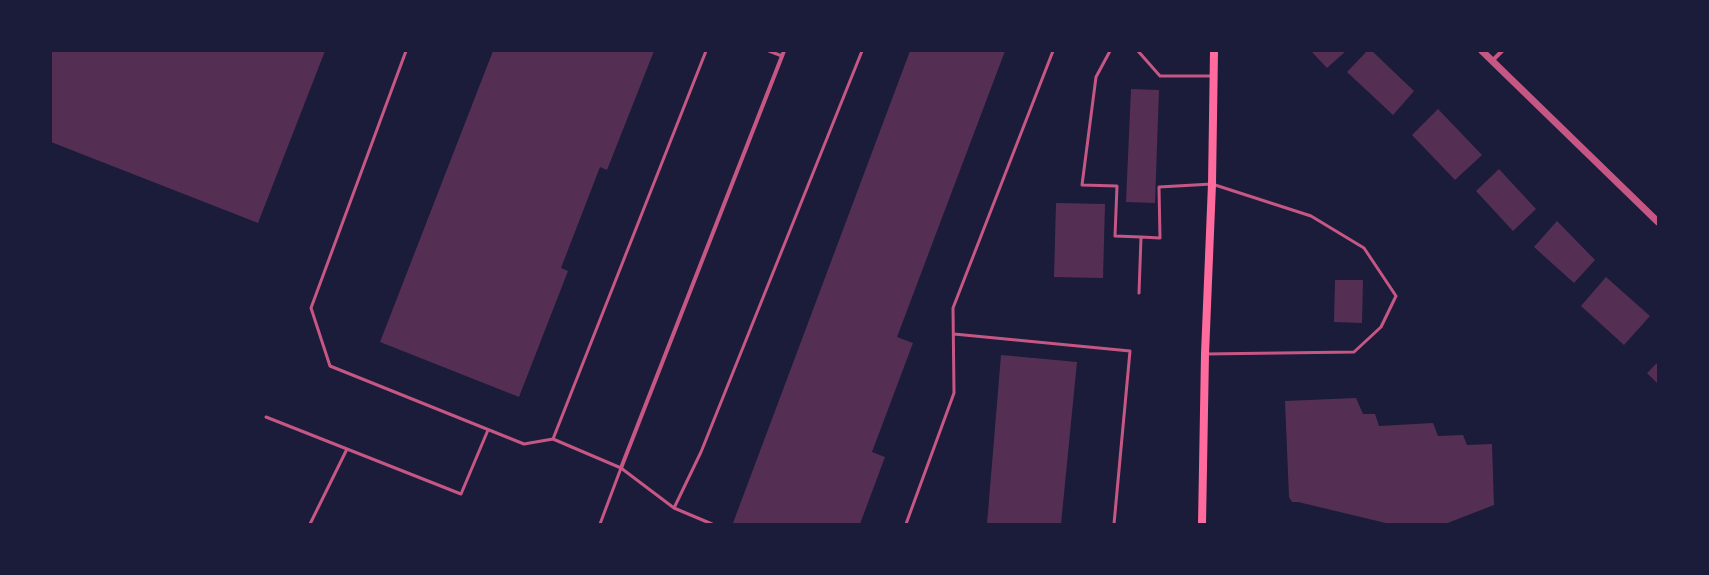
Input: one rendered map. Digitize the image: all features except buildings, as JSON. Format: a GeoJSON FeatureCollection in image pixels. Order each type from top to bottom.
{"type":"FeatureCollection","features":[{"type":"Feature","properties":{"kind":"main road"},"geometry":{"type":"LineString","coordinates":[[1202,524],[1205,354],[1212,184],[1214,51]]}},
{"type":"Feature","properties":{"kind":"street"},"geometry":{"type":"LineString","coordinates":[[621,468],[784,51]]}},
{"type":"Feature","properties":{"kind":"street"},"geometry":{"type":"LineString","coordinates":[[1482,51],[1658,222]]}},
{"type":"Feature","properties":{"kind":"street"},"geometry":{"type":"LineString","coordinates":[[1492,61],[1502,51]]}},
{"type":"Feature","properties":{"kind":"lane"},"geometry":{"type":"LineString","coordinates":[[406,51],[311,308],[330,366],[524,444],[553,439],[621,468],[674,508],[712,524]]}},
{"type":"Feature","properties":{"kind":"lane"},"geometry":{"type":"LineString","coordinates":[[553,439],[706,51]]}},
{"type":"Feature","properties":{"kind":"lane"},"geometry":{"type":"LineString","coordinates":[[769,51],[782,56]]}},
{"type":"Feature","properties":{"kind":"lane"},"geometry":{"type":"LineString","coordinates":[[674,508],[701,452],[861,51]]}},
{"type":"Feature","properties":{"kind":"lane"},"geometry":{"type":"LineString","coordinates":[[906,524],[954,393],[953,308],[1052,51]]}},
{"type":"Feature","properties":{"kind":"lane"},"geometry":{"type":"LineString","coordinates":[[1110,51],[1096,77],[1082,185],[1117,186],[1115,236],[1160,238],[1159,186],[1212,184],[1311,216],[1364,248],[1396,296],[1381,327],[1354,352],[1205,354]]}},
{"type":"Feature","properties":{"kind":"lane"},"geometry":{"type":"LineString","coordinates":[[1138,51],[1160,76],[1214,76]]}},
{"type":"Feature","properties":{"kind":"lane"},"geometry":{"type":"LineString","coordinates":[[1139,293],[1141,237]]}},
{"type":"Feature","properties":{"kind":"lane"},"geometry":{"type":"LineString","coordinates":[[954,334],[1130,352],[1114,524]]}},
{"type":"Feature","properties":{"kind":"lane"},"geometry":{"type":"LineString","coordinates":[[266,417],[461,494],[488,430]]}},
{"type":"Feature","properties":{"kind":"lane"},"geometry":{"type":"LineString","coordinates":[[310,524],[347,449]]}},
{"type":"Feature","properties":{"kind":"lane"},"geometry":{"type":"LineString","coordinates":[[600,524],[621,468]]}}]}
